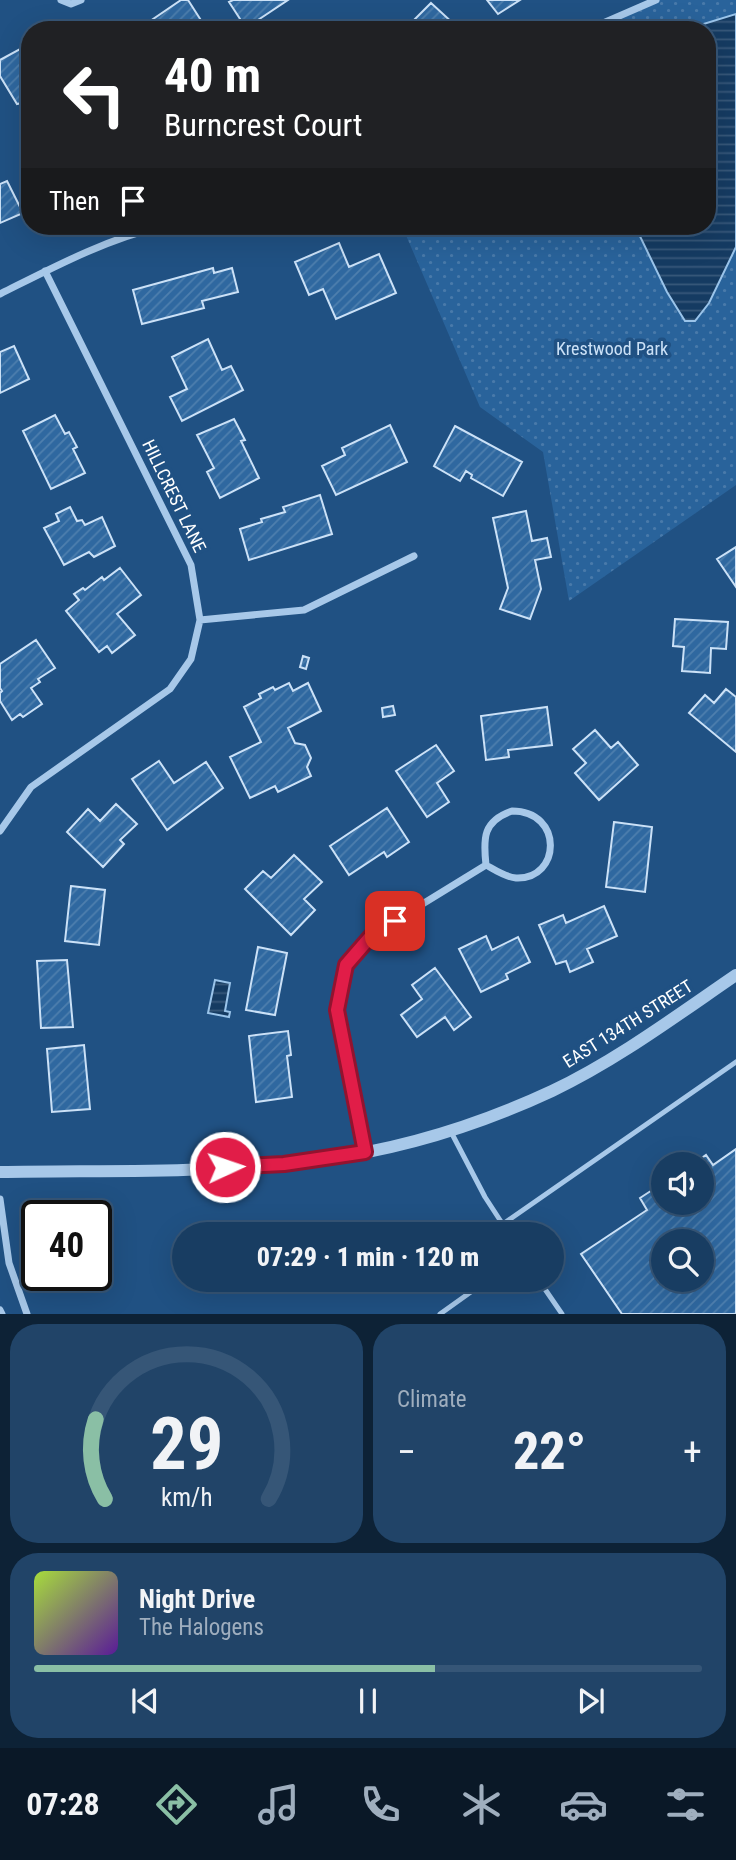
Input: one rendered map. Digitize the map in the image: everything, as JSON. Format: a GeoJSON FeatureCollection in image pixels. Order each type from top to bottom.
{"type":"FeatureCollection","features":[{"type":"Feature","properties":{"kind":"street"},"geometry":{"type":"LineString","coordinates":[[61,0],[71,4],[81,0]]}},
{"type":"Feature","properties":{"kind":"street"},"geometry":{"type":"LineString","coordinates":[[608,21],[656,0]]}},
{"type":"Feature","properties":{"kind":"street"},"geometry":{"type":"LineString","coordinates":[[0,294],[128,235]]}},
{"type":"Feature","properties":{"kind":"street","name":"HILLCREST LANE"},"geometry":{"type":"LineString","coordinates":[[0,831],[32,787],[170,689],[191,659],[200,620],[191,565],[45,271]]}},
{"type":"Feature","properties":{"kind":"street"},"geometry":{"type":"LineString","coordinates":[[200,620],[304,610],[414,556]]}},
{"type":"Feature","properties":{"kind":"street"},"geometry":{"type":"LineString","coordinates":[[523,811],[534,815],[548,831],[551,842],[545,863],[528,877],[506,876],[486,865],[484,841],[487,830],[493,821],[502,815],[523,811]]}},
{"type":"Feature","properties":{"kind":"street"},"geometry":{"type":"LineString","coordinates":[[365,1152],[337,1010],[346,965],[372,935],[486,865]]}},
{"type":"Feature","properties":{"kind":"street","name":"EAST 134TH STREET"},"geometry":{"type":"LineString","coordinates":[[0,1172],[252,1166],[321,1160],[365,1152],[450,1130],[521,1104],[589,1072],[736,975]]}},
{"type":"Feature","properties":{"kind":"street"},"geometry":{"type":"LineString","coordinates":[[0,1199],[9,1263],[27,1314]]}},
{"type":"Feature","properties":{"kind":"lane"},"geometry":{"type":"LineString","coordinates":[[506,1222],[736,1062]]}},
{"type":"Feature","properties":{"kind":"lane"},"geometry":{"type":"LineString","coordinates":[[450,1130],[485,1197],[502,1222]]}},
{"type":"Feature","properties":{"kind":"lane"},"geometry":{"type":"LineString","coordinates":[[440,1314],[471,1292]]}},
{"type":"Feature","properties":{"kind":"lane"},"geometry":{"type":"LineString","coordinates":[[547,1292],[562,1314]]}},
{"type":"Feature","properties":{"kind":"green space","name":"Krestwood Park"},"geometry":{"type":"Polygon","coordinates":[[[656,0],[736,0],[736,485],[569,601],[543,452],[480,407],[406,235],[716,235],[716,21],[608,21],[656,0]]]}},
{"type":"Feature","properties":{"kind":"shaded area"},"geometry":{"type":"Polygon","coordinates":[[[736,14],[736,247],[709,303],[695,321],[685,321],[667,292],[639,235],[716,235],[716,21],[713,21],[736,14]]]}},
{"type":"Feature","properties":{"kind":"shaded area"},"geometry":{"type":"Polygon","coordinates":[[[215,980],[230,983],[225,1011],[230,1012],[229,1017],[208,1013],[215,980]]]}},
{"type":"Feature","properties":{"kind":"building"},"geometry":{"type":"Polygon","coordinates":[[[181,0],[188,0],[201,21],[150,21],[181,0]]]}},
{"type":"Feature","properties":{"kind":"building"},"geometry":{"type":"Polygon","coordinates":[[[288,0],[256,21],[241,21],[229,2],[288,0]]]}},
{"type":"Feature","properties":{"kind":"building"},"geometry":{"type":"Polygon","coordinates":[[[487,0],[520,0],[498,14],[487,0]]]}},
{"type":"Feature","properties":{"kind":"building"},"geometry":{"type":"Polygon","coordinates":[[[431,3],[451,21],[413,21],[431,3]]]}},
{"type":"Feature","properties":{"kind":"building"},"geometry":{"type":"Polygon","coordinates":[[[21,51],[21,103],[17,104],[0,76],[0,60],[21,51]]]}},
{"type":"Feature","properties":{"kind":"building"},"geometry":{"type":"Polygon","coordinates":[[[7,181],[21,214],[0,223],[0,184],[7,181]]]}},
{"type":"Feature","properties":{"kind":"building"},"geometry":{"type":"Polygon","coordinates":[[[339,243],[349,267],[379,254],[396,293],[336,319],[323,289],[309,295],[295,262],[339,243]]]}},
{"type":"Feature","properties":{"kind":"building"},"geometry":{"type":"Polygon","coordinates":[[[213,268],[214,273],[232,268],[238,292],[202,301],[204,308],[142,324],[133,290],[213,268]]]}},
{"type":"Feature","properties":{"kind":"building"},"geometry":{"type":"Polygon","coordinates":[[[208,339],[222,370],[231,366],[243,390],[182,421],[170,397],[187,389],[172,357],[208,339]]]}},
{"type":"Feature","properties":{"kind":"building"},"geometry":{"type":"Polygon","coordinates":[[[14,346],[29,379],[0,393],[0,352],[14,346]]]}},
{"type":"Feature","properties":{"kind":"building"},"geometry":{"type":"Polygon","coordinates":[[[55,415],[65,434],[69,432],[77,447],[73,449],[85,473],[51,489],[23,431],[55,415]]]}},
{"type":"Feature","properties":{"kind":"building"},"geometry":{"type":"Polygon","coordinates":[[[234,419],[245,440],[241,441],[259,478],[220,498],[207,472],[214,468],[197,435],[234,419]]]}},
{"type":"Feature","properties":{"kind":"building"},"geometry":{"type":"Polygon","coordinates":[[[390,425],[407,462],[336,495],[322,466],[345,455],[342,448],[390,425]]]}},
{"type":"Feature","properties":{"kind":"building"},"geometry":{"type":"Polygon","coordinates":[[[455,426],[522,462],[503,496],[471,478],[472,475],[466,471],[460,481],[434,466],[455,426]]]}},
{"type":"Feature","properties":{"kind":"building"},"geometry":{"type":"Polygon","coordinates":[[[320,495],[332,534],[249,560],[240,529],[285,512],[283,507],[320,495]]]}},
{"type":"Feature","properties":{"kind":"building"},"geometry":{"type":"Polygon","coordinates":[[[70,507],[77,521],[82,520],[85,525],[102,517],[115,546],[94,557],[89,552],[64,565],[44,528],[59,521],[56,514],[70,507]]]}},
{"type":"Feature","properties":{"kind":"building"},"geometry":{"type":"Polygon","coordinates":[[[526,511],[532,541],[547,538],[551,557],[535,560],[541,589],[530,619],[500,609],[508,588],[493,518],[526,511]]]}},
{"type":"Feature","properties":{"kind":"building"},"geometry":{"type":"Polygon","coordinates":[[[736,547],[736,587],[717,559],[736,547]]]}},
{"type":"Feature","properties":{"kind":"building"},"geometry":{"type":"Polygon","coordinates":[[[120,568],[141,595],[117,614],[135,635],[112,653],[107,646],[99,652],[66,611],[79,600],[74,594],[83,588],[85,590],[102,577],[104,580],[120,568]]]}},
{"type":"Feature","properties":{"kind":"building"},"geometry":{"type":"Polygon","coordinates":[[[675,619],[728,622],[726,649],[711,648],[710,673],[682,671],[684,647],[673,646],[675,619]]]}},
{"type":"Feature","properties":{"kind":"building"},"geometry":{"type":"Polygon","coordinates":[[[36,640],[55,668],[38,679],[40,682],[31,688],[42,704],[23,717],[20,714],[12,720],[0,701],[0,664],[36,640]]]}},
{"type":"Feature","properties":{"kind":"building"},"geometry":{"type":"Polygon","coordinates":[[[303,656],[309,658],[306,669],[300,667],[303,656]]]}},
{"type":"Feature","properties":{"kind":"building"},"geometry":{"type":"Polygon","coordinates":[[[289,683],[293,691],[308,683],[321,711],[288,728],[295,743],[305,745],[311,758],[307,767],[311,776],[278,792],[275,786],[250,798],[230,757],[261,742],[244,707],[261,698],[259,694],[289,683]]]}},
{"type":"Feature","properties":{"kind":"building"},"geometry":{"type":"Polygon","coordinates":[[[726,689],[736,697],[736,752],[689,713],[705,695],[714,703],[726,689]]]}},
{"type":"Feature","properties":{"kind":"building"},"geometry":{"type":"Polygon","coordinates":[[[393,706],[395,715],[383,717],[382,708],[393,706]]]}},
{"type":"Feature","properties":{"kind":"building"},"geometry":{"type":"Polygon","coordinates":[[[547,707],[552,745],[508,750],[509,757],[486,760],[481,716],[547,707]]]}},
{"type":"Feature","properties":{"kind":"building"},"geometry":{"type":"Polygon","coordinates":[[[595,730],[611,748],[618,742],[638,765],[599,800],[575,773],[586,763],[573,749],[595,730]]]}},
{"type":"Feature","properties":{"kind":"building"},"geometry":{"type":"Polygon","coordinates":[[[436,745],[454,771],[437,783],[449,802],[427,817],[396,771],[436,745]]]}},
{"type":"Feature","properties":{"kind":"building"},"geometry":{"type":"Polygon","coordinates":[[[159,761],[174,783],[206,762],[223,788],[167,830],[132,779],[159,761]]]}},
{"type":"Feature","properties":{"kind":"building"},"geometry":{"type":"Polygon","coordinates":[[[116,804],[137,824],[120,840],[124,844],[103,867],[67,832],[88,809],[100,821],[116,804]]]}},
{"type":"Feature","properties":{"kind":"building"},"geometry":{"type":"Polygon","coordinates":[[[387,808],[409,842],[387,857],[384,852],[349,875],[330,846],[387,808]]]}},
{"type":"Feature","properties":{"kind":"building"},"geometry":{"type":"Polygon","coordinates":[[[614,822],[652,827],[645,892],[606,887],[614,822]]]}},
{"type":"Feature","properties":{"kind":"building"},"geometry":{"type":"Polygon","coordinates":[[[294,855],[322,882],[304,899],[315,910],[291,935],[245,889],[263,871],[271,878],[294,855]]]}},
{"type":"Feature","properties":{"kind":"building"},"geometry":{"type":"Polygon","coordinates":[[[71,886],[105,890],[99,945],[65,941],[71,886]]]}},
{"type":"Feature","properties":{"kind":"building"},"geometry":{"type":"Polygon","coordinates":[[[604,906],[617,936],[587,949],[593,962],[570,972],[566,961],[556,964],[539,925],[563,915],[566,923],[604,906]]]}},
{"type":"Feature","properties":{"kind":"building"},"geometry":{"type":"Polygon","coordinates":[[[486,936],[492,950],[518,937],[530,962],[506,974],[508,979],[481,992],[459,949],[486,936]]]}},
{"type":"Feature","properties":{"kind":"building"},"geometry":{"type":"Polygon","coordinates":[[[258,947],[287,953],[275,1015],[246,1010],[258,947]]]}},
{"type":"Feature","properties":{"kind":"building"},"geometry":{"type":"Polygon","coordinates":[[[67,960],[73,1027],[41,1028],[37,961],[67,960]]]}},
{"type":"Feature","properties":{"kind":"building"},"geometry":{"type":"Polygon","coordinates":[[[435,968],[471,1017],[454,1030],[445,1017],[417,1037],[401,1015],[422,999],[412,985],[435,968]]]}},
{"type":"Feature","properties":{"kind":"building"},"geometry":{"type":"Polygon","coordinates":[[[288,1031],[291,1055],[287,1056],[292,1097],[256,1102],[249,1036],[288,1031]]]}},
{"type":"Feature","properties":{"kind":"building"},"geometry":{"type":"Polygon","coordinates":[[[84,1045],[90,1109],[52,1112],[47,1049],[84,1045]]]}},
{"type":"Feature","properties":{"kind":"building"},"geometry":{"type":"Polygon","coordinates":[[[736,1149],[736,1314],[622,1314],[581,1254],[647,1210],[640,1198],[651,1191],[651,1215],[714,1215],[714,1164],[736,1149]]]}},
{"type":"Feature","properties":{"kind":"route"},"geometry":{"type":"LineString","coordinates":[[225,1167],[284,1164],[365,1152],[337,1010],[346,965],[372,935],[395,921]]}}]}
